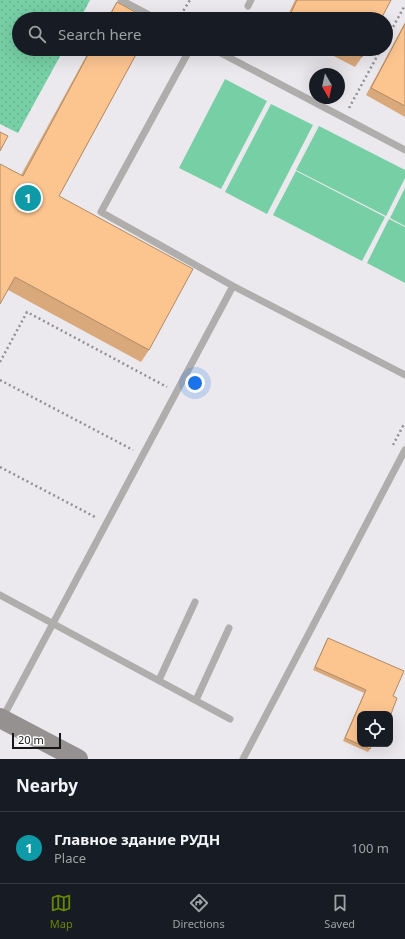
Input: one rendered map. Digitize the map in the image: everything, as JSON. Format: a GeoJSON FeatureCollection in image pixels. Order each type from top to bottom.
{"type":"FeatureCollection","features":[{"type":"Feature","properties":{"kind":"main road"},"geometry":{"type":"LineString","coordinates":[[1,719],[78,759]]}},
{"type":"Feature","properties":{"kind":"lane"},"geometry":{"type":"LineString","coordinates":[[121,0],[143,12]]}},
{"type":"Feature","properties":{"kind":"lane"},"geometry":{"type":"LineString","coordinates":[[186,56],[101,212],[233,286],[405,375]]}},
{"type":"Feature","properties":{"kind":"lane"},"geometry":{"type":"LineString","coordinates":[[226,56],[405,150]]}},
{"type":"Feature","properties":{"kind":"lane"},"geometry":{"type":"LineString","coordinates":[[1,719],[233,286]]}},
{"type":"Feature","properties":{"kind":"lane"},"geometry":{"type":"LineString","coordinates":[[243,759],[405,450]]}},
{"type":"Feature","properties":{"kind":"lane"},"geometry":{"type":"LineString","coordinates":[[0,595],[230,719]]}},
{"type":"Feature","properties":{"kind":"lane"},"geometry":{"type":"LineString","coordinates":[[159,680],[195,602]]}},
{"type":"Feature","properties":{"kind":"lane"},"geometry":{"type":"LineString","coordinates":[[196,700],[229,628]]}},
{"type":"Feature","properties":{"kind":"path"},"geometry":{"type":"LineString","coordinates":[[182,12],[190,0]]}},
{"type":"Feature","properties":{"kind":"path"},"geometry":{"type":"LineString","coordinates":[[393,27],[405,5]]}},
{"type":"Feature","properties":{"kind":"path"},"geometry":{"type":"LineString","coordinates":[[344,118],[377,56]]}},
{"type":"Feature","properties":{"kind":"path"},"geometry":{"type":"LineString","coordinates":[[0,362],[27,312],[176,392]]}},
{"type":"Feature","properties":{"kind":"path"},"geometry":{"type":"LineString","coordinates":[[0,380],[143,455]]}},
{"type":"Feature","properties":{"kind":"path"},"geometry":{"type":"LineString","coordinates":[[0,467],[106,523]]}},
{"type":"Feature","properties":{"kind":"green space"},"geometry":{"type":"Polygon","coordinates":[[[0,0],[90,0],[84,12],[12,12],[12,56],[60,56],[18,133],[0,124],[0,0]]]}},
{"type":"Feature","properties":{"kind":"green space"},"geometry":{"type":"Polygon","coordinates":[[[225,79],[267,101],[221,189],[179,168],[225,79]]]}},
{"type":"Feature","properties":{"kind":"green space"},"geometry":{"type":"Polygon","coordinates":[[[271,104],[313,125],[267,214],[225,192],[271,104]]]}},
{"type":"Feature","properties":{"kind":"green space"},"geometry":{"type":"Polygon","coordinates":[[[319,126],[405,170],[405,178],[386,216],[296,170],[319,126]]]}},
{"type":"Feature","properties":{"kind":"green space"},"geometry":{"type":"Polygon","coordinates":[[[296,171],[385,217],[362,261],[273,215],[296,171]]]}},
{"type":"Feature","properties":{"kind":"green space"},"geometry":{"type":"Polygon","coordinates":[[[405,188],[405,226],[390,218],[405,188]]]}},
{"type":"Feature","properties":{"kind":"green space"},"geometry":{"type":"Polygon","coordinates":[[[389,219],[405,227],[405,283],[367,263],[389,219]]]}},
{"type":"Feature","properties":{"kind":"building"},"geometry":{"type":"Polygon","coordinates":[[[297,0],[391,0],[385,12],[291,12],[297,0]]]}},
{"type":"Feature","properties":{"kind":"building"},"geometry":{"type":"Polygon","coordinates":[[[117,2],[135,12],[112,12],[117,2]]]}},
{"type":"Feature","properties":{"kind":"building"},"geometry":{"type":"Polygon","coordinates":[[[405,24],[405,106],[371,88],[388,56],[393,56],[393,47],[405,24]]]}},
{"type":"Feature","properties":{"kind":"building"},"geometry":{"type":"Polygon","coordinates":[[[87,56],[135,56],[59,196],[193,269],[149,350],[15,277],[0,304],[0,164],[23,176],[87,56]]]}},
{"type":"Feature","properties":{"kind":"building"},"geometry":{"type":"Polygon","coordinates":[[[0,132],[8,136],[0,151],[0,132]]]}},
{"type":"Feature","properties":{"kind":"building"},"geometry":{"type":"Polygon","coordinates":[[[328,638],[404,671],[393,696],[397,698],[392,711],[357,711],[357,743],[345,738],[366,690],[315,667],[328,638]]]}},
{"type":"Feature","properties":{"kind":"place","name":"Главное здание РУДН"},"geometry":{"type":"Point","coordinates":[28,198]}}]}
